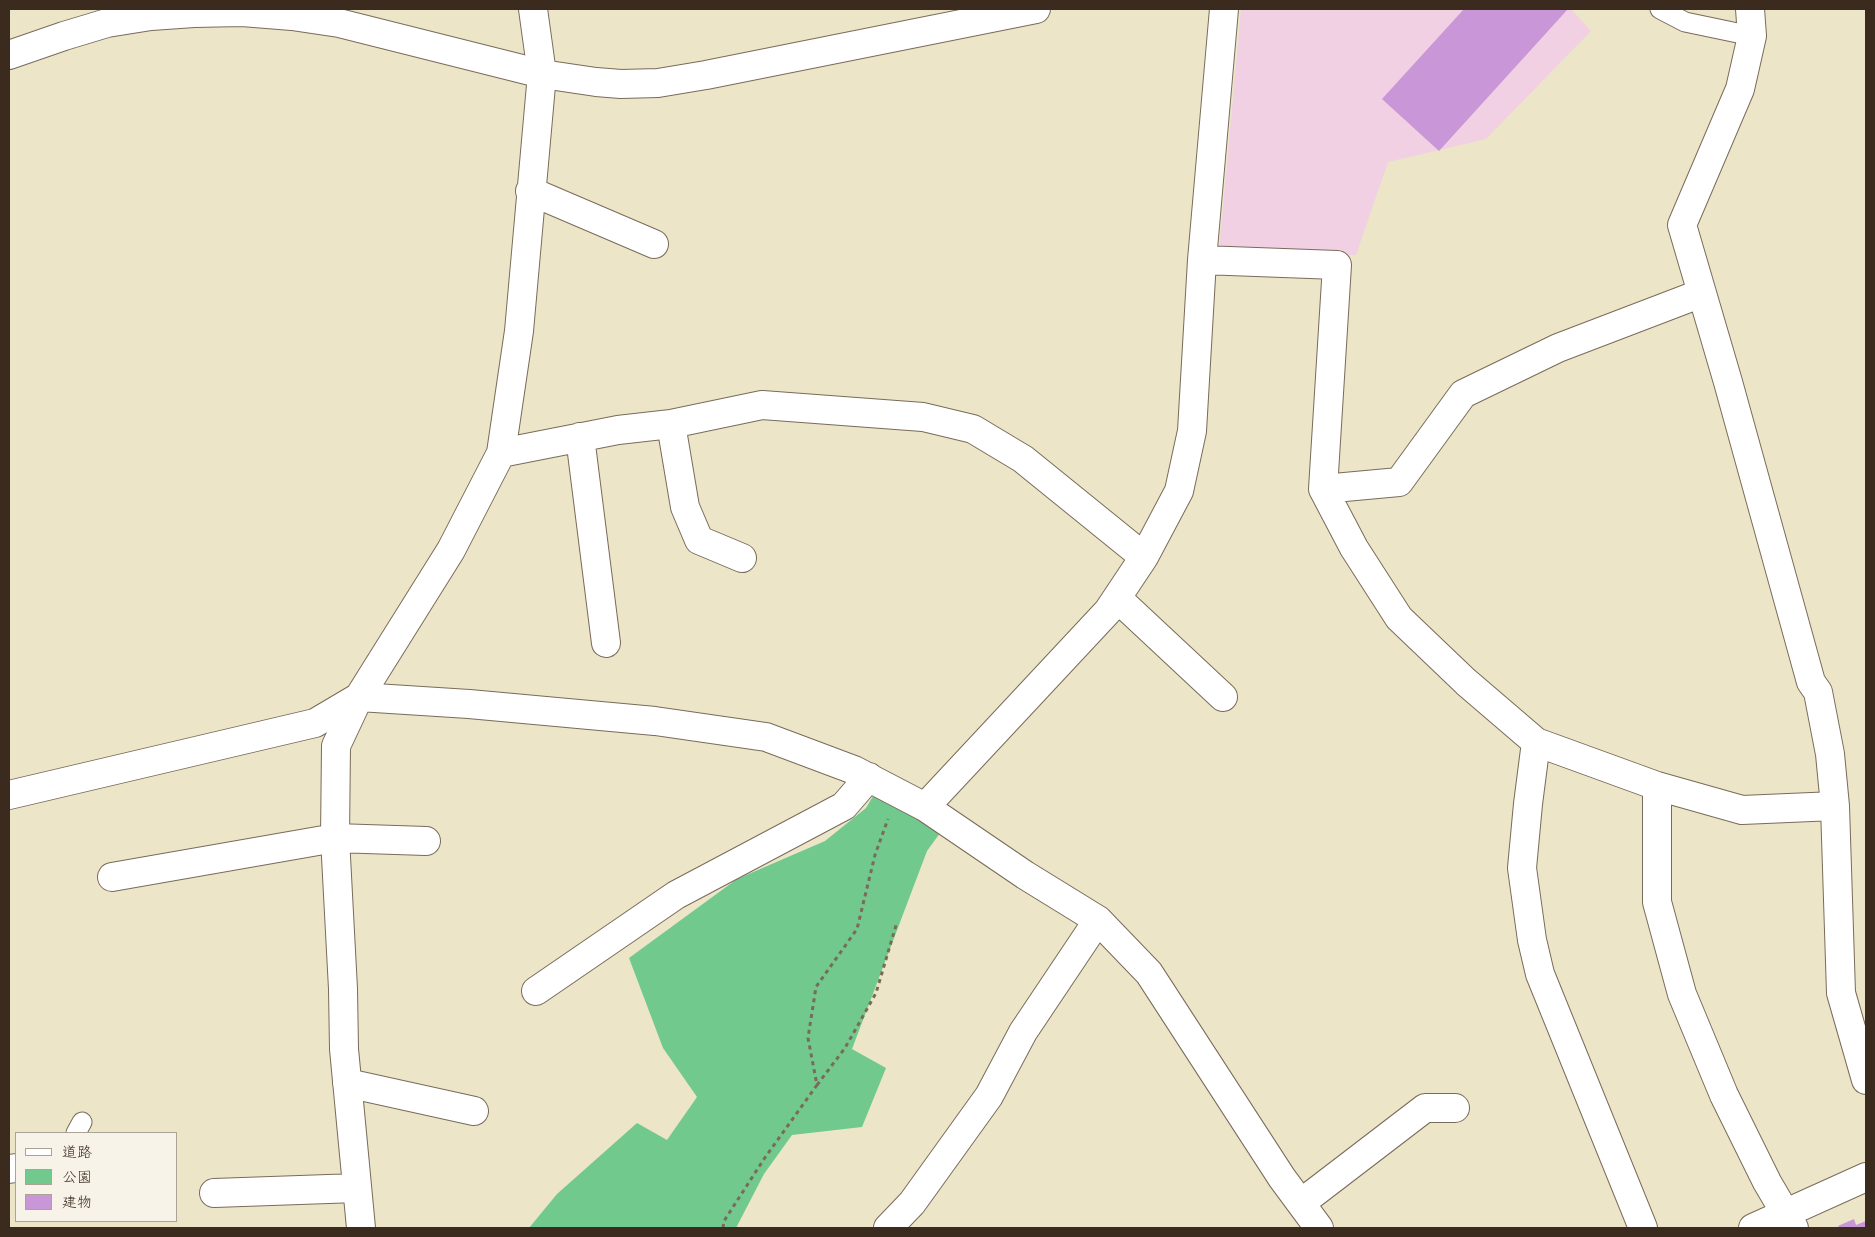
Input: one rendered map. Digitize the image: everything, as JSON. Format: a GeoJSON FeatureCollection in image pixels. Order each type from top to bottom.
{"type":"FeatureCollection","features":[{"type":"Feature","properties":{"kind":"street"},"geometry":{"type":"LineString","coordinates":[[361,1228],[347,1083],[335,838],[336,746],[359,697],[451,550],[501,453],[519,331],[530,191],[542,74],[533,9]]}},
{"type":"Feature","properties":{"kind":"street"},"geometry":{"type":"LineString","coordinates":[[9,55],[64,36],[107,24],[151,16],[194,12],[242,12],[292,16],[340,23],[542,74],[621,84],[658,83],[1036,9]]}},
{"type":"Feature","properties":{"kind":"street"},"geometry":{"type":"LineString","coordinates":[[925,807],[1108,611],[1144,557],[1179,491],[1192,431],[1202,260],[1224,9]]}},
{"type":"Feature","properties":{"kind":"street"},"geometry":{"type":"LineString","coordinates":[[1750,9],[1752,36],[1740,89],[1682,224],[1811,682],[1818,692],[1830,754],[1835,806],[1841,993],[1866,1080]]}},
{"type":"Feature","properties":{"kind":"street"},"geometry":{"type":"LineString","coordinates":[[530,191],[654,244]]}},
{"type":"Feature","properties":{"kind":"street"},"geometry":{"type":"LineString","coordinates":[[1202,260],[1337,265],[1323,489],[1354,548],[1399,618],[1466,682],[1536,742],[1656,786],[1742,810],[1835,806]]}},
{"type":"Feature","properties":{"kind":"street"},"geometry":{"type":"LineString","coordinates":[[1323,489],[1399,482],[1463,394],[1558,348],[1702,292]]}},
{"type":"Feature","properties":{"kind":"street"},"geometry":{"type":"LineString","coordinates":[[501,453],[618,430],[671,424],[762,404],[923,417],[973,429],[1023,459],[1144,557]]}},
{"type":"Feature","properties":{"kind":"street"},"geometry":{"type":"LineString","coordinates":[[671,424],[684,507],[698,540],[742,558]]}},
{"type":"Feature","properties":{"kind":"street"},"geometry":{"type":"LineString","coordinates":[[580,437],[606,643]]}},
{"type":"Feature","properties":{"kind":"street"},"geometry":{"type":"LineString","coordinates":[[1117,598],[1223,697]]}},
{"type":"Feature","properties":{"kind":"street"},"geometry":{"type":"LineString","coordinates":[[9,795],[315,723],[359,697],[469,704],[655,722],[766,737],[854,770],[898,792],[925,807],[1024,875],[1098,920],[1149,973],[1282,1178],[1319,1228]]}},
{"type":"Feature","properties":{"kind":"street"},"geometry":{"type":"LineString","coordinates":[[1536,742],[1522,868],[1532,940],[1540,974],[1643,1228]]}},
{"type":"Feature","properties":{"kind":"street"},"geometry":{"type":"LineString","coordinates":[[536,991],[676,895],[844,806],[869,777]]}},
{"type":"Feature","properties":{"kind":"street"},"geometry":{"type":"LineString","coordinates":[[1656,786],[1657,902],[1682,994],[1724,1095],[1767,1182],[1790,1221]]}},
{"type":"Feature","properties":{"kind":"street"},"geometry":{"type":"LineString","coordinates":[[112,877],[335,838],[426,841]]}},
{"type":"Feature","properties":{"kind":"street"},"geometry":{"type":"LineString","coordinates":[[888,1228],[912,1203],[989,1096],[1023,1032],[1098,920]]}},
{"type":"Feature","properties":{"kind":"street"},"geometry":{"type":"LineString","coordinates":[[347,1083],[474,1111]]}},
{"type":"Feature","properties":{"kind":"street"},"geometry":{"type":"LineString","coordinates":[[1300,1203],[1424,1108],[1455,1108]]}},
{"type":"Feature","properties":{"kind":"street"},"geometry":{"type":"LineString","coordinates":[[1753,1228],[1790,1221],[1866,1177]]}},
{"type":"Feature","properties":{"kind":"street"},"geometry":{"type":"LineString","coordinates":[[214,1193],[357,1188]]}},
{"type":"Feature","properties":{"kind":"lane"},"geometry":{"type":"LineString","coordinates":[[1660,9],[1685,22],[1752,36]]}},
{"type":"Feature","properties":{"kind":"path"},"geometry":{"type":"LineString","coordinates":[[817,1085],[808,1038],[816,987],[857,929],[876,855],[898,792]]}},
{"type":"Feature","properties":{"kind":"path"},"geometry":{"type":"LineString","coordinates":[[723,1228],[724,1221],[764,1159],[845,1048],[876,993],[896,922]]}},
{"type":"Feature","properties":{"kind":"shaded area"},"geometry":{"type":"Polygon","coordinates":[[[1241,9],[1571,9],[1591,31],[1486,139],[1388,162],[1356,255],[1219,251],[1241,9]]]}},
{"type":"Feature","properties":{"kind":"green space"},"geometry":{"type":"Polygon","coordinates":[[[882,781],[948,822],[927,851],[852,1049],[886,1068],[862,1127],[792,1135],[764,1174],[736,1228],[529,1228],[557,1194],[637,1123],[667,1140],[697,1097],[663,1048],[629,958],[737,879],[825,841],[866,808],[882,781]]]}},
{"type":"Feature","properties":{"kind":"building"},"geometry":{"type":"Polygon","coordinates":[[[1464,9],[1568,9],[1439,151],[1382,99],[1464,9]]]}},
{"type":"Feature","properties":{"kind":"building"},"geometry":{"type":"Polygon","coordinates":[[[1854,1219],[1856,1225],[1866,1221],[1866,1228],[1839,1228],[1838,1226],[1854,1219]]]}}]}
